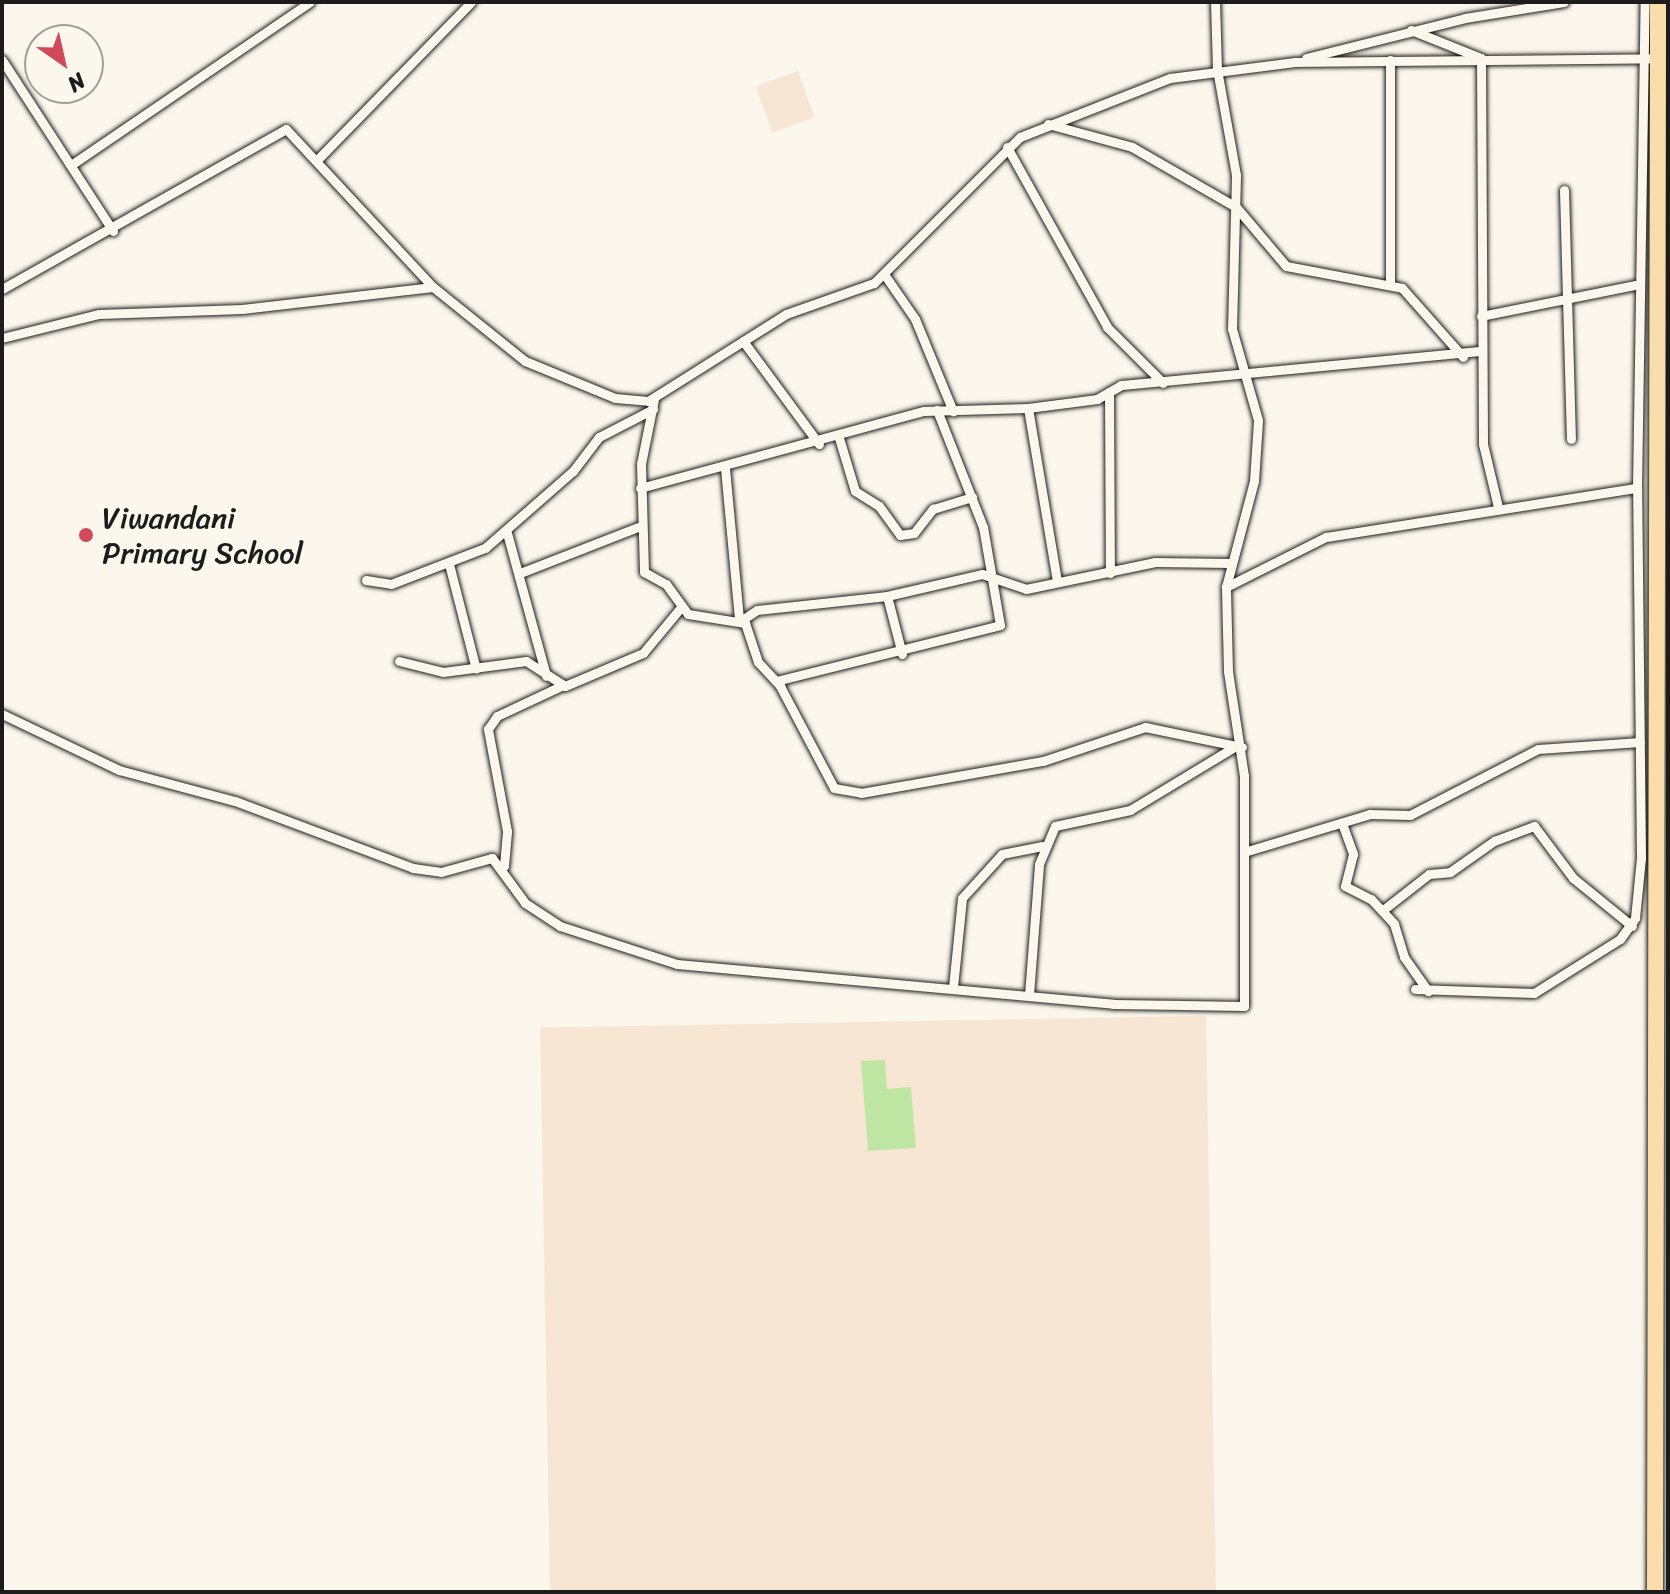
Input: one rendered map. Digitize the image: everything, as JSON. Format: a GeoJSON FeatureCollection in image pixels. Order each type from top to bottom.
{"type":"FeatureCollection","features":[{"type":"Feature","properties":{"kind":"highway"},"geometry":{"type":"LineString","coordinates":[[1655,1592],[1664,1151],[1663,123],[1650,58],[1658,2]]}},
{"type":"Feature","properties":{"kind":"street"},"geometry":{"type":"LineString","coordinates":[[71,165],[310,2]]}},
{"type":"Feature","properties":{"kind":"street"},"geometry":{"type":"LineString","coordinates":[[316,161],[471,2]]}},
{"type":"Feature","properties":{"kind":"street"},"geometry":{"type":"LineString","coordinates":[[681,607],[643,653],[497,716],[488,729],[507,831],[504,866],[520,897],[543,916],[637,954],[753,974],[853,975],[1029,995],[1244,1006],[1244,852],[1238,747],[1228,671],[1226,587],[1259,454],[1245,374],[1232,329],[1236,207],[1217,69],[1215,2]]}},
{"type":"Feature","properties":{"kind":"street"},"geometry":{"type":"LineString","coordinates":[[1295,62],[1411,30],[1564,2]]}},
{"type":"Feature","properties":{"kind":"street"},"geometry":{"type":"LineString","coordinates":[[1415,989],[1534,993],[1632,926],[1641,858],[1637,488],[1640,284],[1650,58],[1645,2]]}},
{"type":"Feature","properties":{"kind":"street"},"geometry":{"type":"LineString","coordinates":[[1411,30],[1481,58]]}},
{"type":"Feature","properties":{"kind":"street"},"geometry":{"type":"LineString","coordinates":[[1481,58],[1480,351],[1484,459],[1498,507]]}},
{"type":"Feature","properties":{"kind":"street"},"geometry":{"type":"LineString","coordinates":[[366,580],[391,584],[449,564],[507,533],[599,437],[786,314],[884,274],[1007,147],[1044,124],[1217,69],[1295,62],[1650,58]]}},
{"type":"Feature","properties":{"kind":"street"},"geometry":{"type":"LineString","coordinates":[[2,60],[113,231]]}},
{"type":"Feature","properties":{"kind":"street"},"geometry":{"type":"LineString","coordinates":[[1390,60],[1390,282]]}},
{"type":"Feature","properties":{"kind":"street"},"geometry":{"type":"LineString","coordinates":[[1044,124],[1132,147],[1236,207],[1286,266],[1390,282],[1414,299],[1463,357]]}},
{"type":"Feature","properties":{"kind":"street"},"geometry":{"type":"LineString","coordinates":[[2,289],[113,231],[282,129],[316,161],[433,287],[525,361],[615,398],[653,404]]}},
{"type":"Feature","properties":{"kind":"street"},"geometry":{"type":"LineString","coordinates":[[1007,147],[1107,327],[1163,383]]}},
{"type":"Feature","properties":{"kind":"street"},"geometry":{"type":"LineString","coordinates":[[1564,190],[1571,439]]}},
{"type":"Feature","properties":{"kind":"street"},"geometry":{"type":"LineString","coordinates":[[884,274],[915,319],[953,411]]}},
{"type":"Feature","properties":{"kind":"street"},"geometry":{"type":"LineString","coordinates":[[1481,316],[1640,284]]}},
{"type":"Feature","properties":{"kind":"street"},"geometry":{"type":"LineString","coordinates":[[2,338],[99,314],[242,309],[433,287]]}},
{"type":"Feature","properties":{"kind":"street"},"geometry":{"type":"LineString","coordinates":[[743,341],[819,444]]}},
{"type":"Feature","properties":{"kind":"street"},"geometry":{"type":"LineString","coordinates":[[640,488],[819,444],[937,410],[1028,408],[1163,383],[1463,357],[1480,351]]}},
{"type":"Feature","properties":{"kind":"street"},"geometry":{"type":"LineString","coordinates":[[1109,392],[1110,573]]}},
{"type":"Feature","properties":{"kind":"street"},"geometry":{"type":"LineString","coordinates":[[653,404],[640,488],[638,527],[644,572],[666,584],[681,607],[697,618],[740,620],[757,610],[887,596],[994,578],[1026,589],[1201,557],[1231,563]]}},
{"type":"Feature","properties":{"kind":"street"},"geometry":{"type":"LineString","coordinates":[[1028,408],[1057,582]]}},
{"type":"Feature","properties":{"kind":"street"},"geometry":{"type":"LineString","coordinates":[[776,681],[813,667],[902,654],[994,630],[1001,617],[994,578],[972,497],[937,410]]}},
{"type":"Feature","properties":{"kind":"street"},"geometry":{"type":"LineString","coordinates":[[839,438],[855,491],[879,506],[900,535],[914,533],[933,509],[972,497]]}},
{"type":"Feature","properties":{"kind":"street"},"geometry":{"type":"LineString","coordinates":[[725,468],[740,620],[758,662],[776,681],[819,771],[849,793],[1043,761],[1145,727],[1238,747]]}},
{"type":"Feature","properties":{"kind":"street"},"geometry":{"type":"LineString","coordinates":[[1226,587],[1326,537],[1498,507],[1637,488]]}},
{"type":"Feature","properties":{"kind":"street"},"geometry":{"type":"LineString","coordinates":[[520,573],[638,527]]}},
{"type":"Feature","properties":{"kind":"street"},"geometry":{"type":"LineString","coordinates":[[507,533],[546,677]]}},
{"type":"Feature","properties":{"kind":"street"},"geometry":{"type":"LineString","coordinates":[[449,564],[476,669]]}},
{"type":"Feature","properties":{"kind":"street"},"geometry":{"type":"LineString","coordinates":[[887,596],[902,654]]}},
{"type":"Feature","properties":{"kind":"street"},"geometry":{"type":"LineString","coordinates":[[399,661],[443,672],[520,660],[561,686]]}},
{"type":"Feature","properties":{"kind":"street"},"geometry":{"type":"LineString","coordinates":[[2,714],[119,770],[225,798],[413,868],[441,872],[485,857],[504,866]]}},
{"type":"Feature","properties":{"kind":"street"},"geometry":{"type":"LineString","coordinates":[[1244,852],[1284,844],[1320,825],[1343,826],[1370,814],[1410,815],[1538,749],[1640,742]]}},
{"type":"Feature","properties":{"kind":"street"},"geometry":{"type":"LineString","coordinates":[[1029,995],[1042,846],[1062,820],[1130,810],[1238,747]]}},
{"type":"Feature","properties":{"kind":"street"},"geometry":{"type":"LineString","coordinates":[[1343,826],[1353,854],[1345,886],[1383,910],[1428,991]]}},
{"type":"Feature","properties":{"kind":"street"},"geometry":{"type":"LineString","coordinates":[[1383,910],[1429,874],[1458,868],[1494,841],[1534,826],[1573,878],[1632,926]]}},
{"type":"Feature","properties":{"kind":"street"},"geometry":{"type":"LineString","coordinates":[[953,987],[962,898],[1002,854],[1042,846]]}},
{"type":"Feature","properties":{"kind":"shaded area"},"geometry":{"type":"Polygon","coordinates":[[[798,71],[815,117],[772,132],[756,86],[798,71]]]}},
{"type":"Feature","properties":{"kind":"shaded area"},"geometry":{"type":"Polygon","coordinates":[[[1206,1016],[1216,1592],[550,1592],[540,1028],[1206,1016]]]}},
{"type":"Feature","properties":{"kind":"green space"},"geometry":{"type":"Polygon","coordinates":[[[885,1060],[887,1089],[911,1087],[916,1148],[868,1151],[861,1061],[885,1060]]]}},
{"type":"Feature","properties":{"kind":"place","name":"Viwandani Primary School"},"geometry":{"type":"Point","coordinates":[86,535]}}]}
